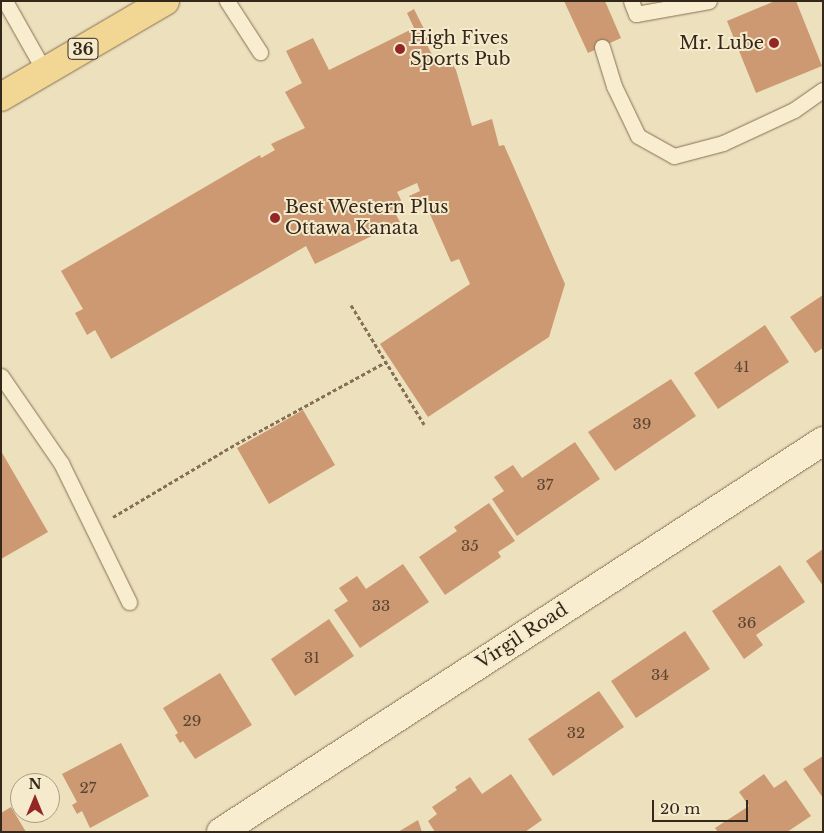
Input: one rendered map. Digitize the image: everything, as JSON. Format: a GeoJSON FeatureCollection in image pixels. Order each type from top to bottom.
{"type":"FeatureCollection","features":[{"type":"Feature","properties":{"kind":"main road","name":"36"},"geometry":{"type":"LineString","coordinates":[[1,97],[165,1]]}},
{"type":"Feature","properties":{"kind":"street","name":"Virgil Road"},"geometry":{"type":"LineString","coordinates":[[221,832],[823,441]]}},
{"type":"Feature","properties":{"kind":"lane"},"geometry":{"type":"LineString","coordinates":[[5,1],[45,72]]}},
{"type":"Feature","properties":{"kind":"lane"},"geometry":{"type":"LineString","coordinates":[[227,1],[260,52]]}},
{"type":"Feature","properties":{"kind":"lane"},"geometry":{"type":"LineString","coordinates":[[631,1],[636,14],[709,1]]}},
{"type":"Feature","properties":{"kind":"lane"},"geometry":{"type":"LineString","coordinates":[[602,47],[614,86],[638,136],[674,156],[723,143],[794,110],[823,90]]}},
{"type":"Feature","properties":{"kind":"lane"},"geometry":{"type":"LineString","coordinates":[[1,376],[61,463],[129,602]]}},
{"type":"Feature","properties":{"kind":"path"},"geometry":{"type":"LineString","coordinates":[[351,304],[424,424]]}},
{"type":"Feature","properties":{"kind":"path"},"geometry":{"type":"LineString","coordinates":[[93,529],[236,444],[386,362]]}},
{"type":"Feature","properties":{"kind":"building"},"geometry":{"type":"Polygon","coordinates":[[[564,1],[605,1],[621,38],[588,53],[564,1]]]}},
{"type":"Feature","properties":{"kind":"building","name":"Mr. Lube"},"geometry":{"type":"Polygon","coordinates":[[[775,1],[796,1],[822,66],[756,93],[727,21],[775,1]]]}},
{"type":"Feature","properties":{"kind":"building","name":"Best Western Plus Ottawa Kanata"},"geometry":{"type":"Polygon","coordinates":[[[414,9],[429,39],[425,41],[439,68],[451,62],[456,70],[472,126],[492,119],[499,146],[504,145],[565,284],[549,337],[428,417],[380,344],[470,284],[459,259],[451,262],[426,205],[416,210],[409,196],[420,191],[417,183],[397,192],[401,200],[400,207],[395,213],[400,222],[315,264],[306,246],[111,359],[95,330],[87,335],[75,313],[83,309],[61,271],[260,155],[261,158],[275,150],[271,144],[305,128],[285,92],[302,83],[286,51],[313,38],[329,70],[414,28],[407,13],[414,9]]]}},
{"type":"Feature","properties":{"kind":"building"},"geometry":{"type":"Polygon","coordinates":[[[823,295],[823,348],[815,353],[790,317],[823,295]]]}},
{"type":"Feature","properties":{"kind":"building"},"geometry":{"type":"Polygon","coordinates":[[[765,325],[789,362],[718,409],[694,373],[765,325]]]}},
{"type":"Feature","properties":{"kind":"building"},"geometry":{"type":"Polygon","coordinates":[[[671,379],[696,416],[615,471],[588,432],[671,379]]]}},
{"type":"Feature","properties":{"kind":"building"},"geometry":{"type":"Polygon","coordinates":[[[303,410],[335,465],[269,504],[237,448],[303,410]]]}},
{"type":"Feature","properties":{"kind":"building"},"geometry":{"type":"Polygon","coordinates":[[[575,442],[600,479],[517,536],[492,499],[504,491],[494,477],[513,465],[522,478],[575,442]]]}},
{"type":"Feature","properties":{"kind":"building"},"geometry":{"type":"Polygon","coordinates":[[[1,451],[48,532],[1,559],[1,451]]]}},
{"type":"Feature","properties":{"kind":"building"},"geometry":{"type":"Polygon","coordinates":[[[489,503],[515,541],[498,552],[501,557],[445,595],[419,557],[457,531],[454,527],[489,503]]]}},
{"type":"Feature","properties":{"kind":"building"},"geometry":{"type":"Polygon","coordinates":[[[823,549],[823,586],[806,561],[823,549]]]}},
{"type":"Feature","properties":{"kind":"building"},"geometry":{"type":"Polygon","coordinates":[[[403,564],[429,602],[360,648],[334,610],[348,601],[339,588],[357,576],[366,589],[403,564]]]}},
{"type":"Feature","properties":{"kind":"building"},"geometry":{"type":"Polygon","coordinates":[[[780,565],[805,602],[756,635],[763,645],[744,659],[712,611],[780,565]]]}},
{"type":"Feature","properties":{"kind":"building"},"geometry":{"type":"Polygon","coordinates":[[[329,619],[354,656],[295,696],[271,659],[329,619]]]}},
{"type":"Feature","properties":{"kind":"building"},"geometry":{"type":"Polygon","coordinates":[[[685,631],[710,669],[636,718],[611,681],[685,631]]]}},
{"type":"Feature","properties":{"kind":"building"},"geometry":{"type":"Polygon","coordinates":[[[220,673],[252,725],[195,759],[183,741],[180,743],[175,735],[178,733],[163,708],[220,673]]]}},
{"type":"Feature","properties":{"kind":"building"},"geometry":{"type":"Polygon","coordinates":[[[599,691],[624,727],[553,776],[528,739],[599,691]]]}},
{"type":"Feature","properties":{"kind":"building"},"geometry":{"type":"Polygon","coordinates":[[[121,743],[149,796],[90,828],[82,811],[77,814],[72,805],[77,802],[62,774],[121,743]]]}},
{"type":"Feature","properties":{"kind":"building"},"geometry":{"type":"Polygon","coordinates":[[[823,756],[823,798],[803,769],[823,756]]]}},
{"type":"Feature","properties":{"kind":"building"},"geometry":{"type":"Polygon","coordinates":[[[511,774],[542,820],[525,832],[435,832],[428,821],[437,814],[432,807],[457,790],[455,787],[470,777],[482,794],[511,774]]]}},
{"type":"Feature","properties":{"kind":"building"},"geometry":{"type":"Polygon","coordinates":[[[764,774],[774,788],[786,780],[811,816],[787,832],[718,832],[715,828],[749,806],[739,792],[764,774]]]}},
{"type":"Feature","properties":{"kind":"building"},"geometry":{"type":"Polygon","coordinates":[[[10,808],[10,823],[21,823],[26,832],[1,832],[1,813],[10,808]]]}},
{"type":"Feature","properties":{"kind":"building"},"geometry":{"type":"Polygon","coordinates":[[[418,820],[422,832],[398,832],[418,820]]]}},
{"type":"Feature","properties":{"kind":"place","name":"Mr. Lube"},"geometry":{"type":"Point","coordinates":[774,43]}},
{"type":"Feature","properties":{"kind":"place","name":"High Fives Sports Pub"},"geometry":{"type":"Point","coordinates":[400,49]}},
{"type":"Feature","properties":{"kind":"place","name":"Best Western Plus Ottawa Kanata"},"geometry":{"type":"Point","coordinates":[275,218]}}]}
